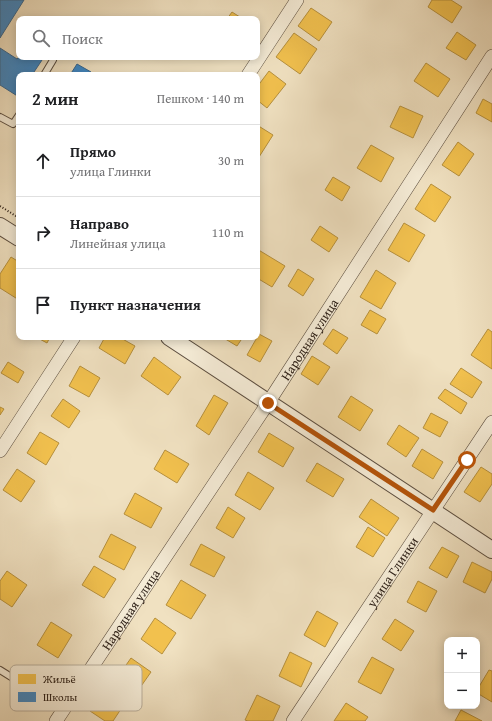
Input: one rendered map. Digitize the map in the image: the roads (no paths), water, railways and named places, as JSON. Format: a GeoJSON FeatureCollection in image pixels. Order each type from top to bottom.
{"type":"FeatureCollection","features":[{"type":"Feature","properties":{"kind":"street"},"geometry":{"type":"LineString","coordinates":[[260,57],[297,0]]}},
{"type":"Feature","properties":{"kind":"street","name":"Народная улица"},"geometry":{"type":"LineString","coordinates":[[94,665],[268,403],[492,56]]}},
{"type":"Feature","properties":{"kind":"street"},"geometry":{"type":"LineString","coordinates":[[250,72],[258,60]]}},
{"type":"Feature","properties":{"kind":"street"},"geometry":{"type":"LineString","coordinates":[[0,226],[16,236]]}},
{"type":"Feature","properties":{"kind":"street"},"geometry":{"type":"LineString","coordinates":[[0,451],[72,340]]}},
{"type":"Feature","properties":{"kind":"street"},"geometry":{"type":"LineString","coordinates":[[174,340],[492,550]]}},
{"type":"Feature","properties":{"kind":"street","name":"улица Глинки"},"geometry":{"type":"LineString","coordinates":[[293,721],[492,422]]}},
{"type":"Feature","properties":{"kind":"street","name":"Народная улица"},"geometry":{"type":"LineString","coordinates":[[56,721],[63,711]]}},
{"type":"Feature","properties":{"kind":"lane"},"geometry":{"type":"LineString","coordinates":[[46,72],[53,60]]}},
{"type":"Feature","properties":{"kind":"lane"},"geometry":{"type":"LineString","coordinates":[[0,117],[13,124],[16,119]]}},
{"type":"Feature","properties":{"kind":"lane"},"geometry":{"type":"LineString","coordinates":[[0,670],[10,676]]}}]}
